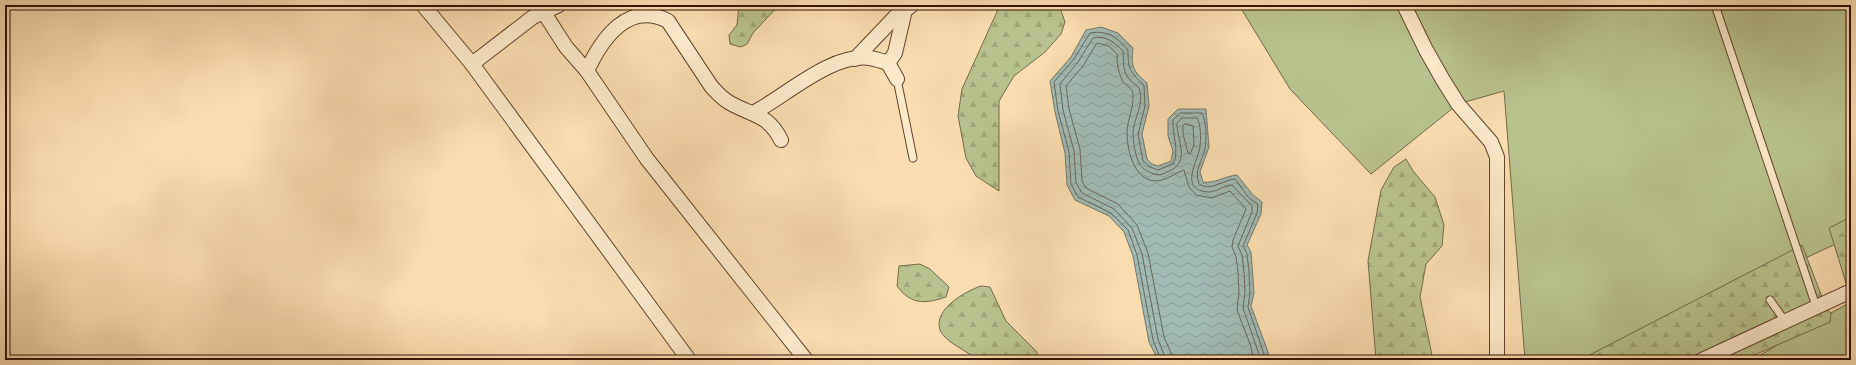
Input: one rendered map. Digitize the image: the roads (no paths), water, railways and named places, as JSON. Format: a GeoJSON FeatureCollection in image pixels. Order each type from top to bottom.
{"type":"FeatureCollection","features":[{"type":"Feature","properties":{"kind":"street"},"geometry":{"type":"LineString","coordinates":[[423,5],[472,64],[689,360]]}},
{"type":"Feature","properties":{"kind":"street"},"geometry":{"type":"LineString","coordinates":[[472,64],[541,8],[559,5]]}},
{"type":"Feature","properties":{"kind":"street"},"geometry":{"type":"LineString","coordinates":[[1404,5],[1426,50],[1443,80],[1458,104],[1491,142],[1497,157],[1498,360]]}},
{"type":"Feature","properties":{"kind":"street"},"geometry":{"type":"LineString","coordinates":[[587,71],[616,19],[625,8],[648,7],[662,16],[711,86],[730,103],[763,117],[775,128],[781,140]]}},
{"type":"Feature","properties":{"kind":"street"},"geometry":{"type":"LineString","coordinates":[[541,8],[566,47],[587,71],[652,164],[806,360]]}},
{"type":"Feature","properties":{"kind":"street"},"geometry":{"type":"LineString","coordinates":[[855,59],[895,17],[909,8]]}},
{"type":"Feature","properties":{"kind":"street"},"geometry":{"type":"LineString","coordinates":[[888,63],[895,53],[909,8]]}},
{"type":"Feature","properties":{"kind":"street"},"geometry":{"type":"LineString","coordinates":[[753,113],[819,72],[855,59],[869,58],[888,63],[897,79]]}},
{"type":"Feature","properties":{"kind":"street"},"geometry":{"type":"LineString","coordinates":[[1702,360],[1851,291]]}},
{"type":"Feature","properties":{"kind":"lane"},"geometry":{"type":"LineString","coordinates":[[1715,5],[1816,306]]}},
{"type":"Feature","properties":{"kind":"lane"},"geometry":{"type":"LineString","coordinates":[[897,79],[913,158]]}},
{"type":"Feature","properties":{"kind":"lane"},"geometry":{"type":"LineString","coordinates":[[1770,300],[1785,321]]}},
{"type":"Feature","properties":{"kind":"water"},"geometry":{"type":"Polygon","coordinates":[[[1101,27],[1118,33],[1133,48],[1132,60],[1134,68],[1147,83],[1149,106],[1142,134],[1147,159],[1152,164],[1158,166],[1171,161],[1173,151],[1168,136],[1168,119],[1178,109],[1206,109],[1209,147],[1200,172],[1203,182],[1211,182],[1237,175],[1253,195],[1262,202],[1261,214],[1247,245],[1251,252],[1254,293],[1251,306],[1271,360],[1158,360],[1149,342],[1133,256],[1124,232],[1109,216],[1075,200],[1067,185],[1065,153],[1055,112],[1050,81],[1071,57],[1086,30],[1101,27]]]}}]}
